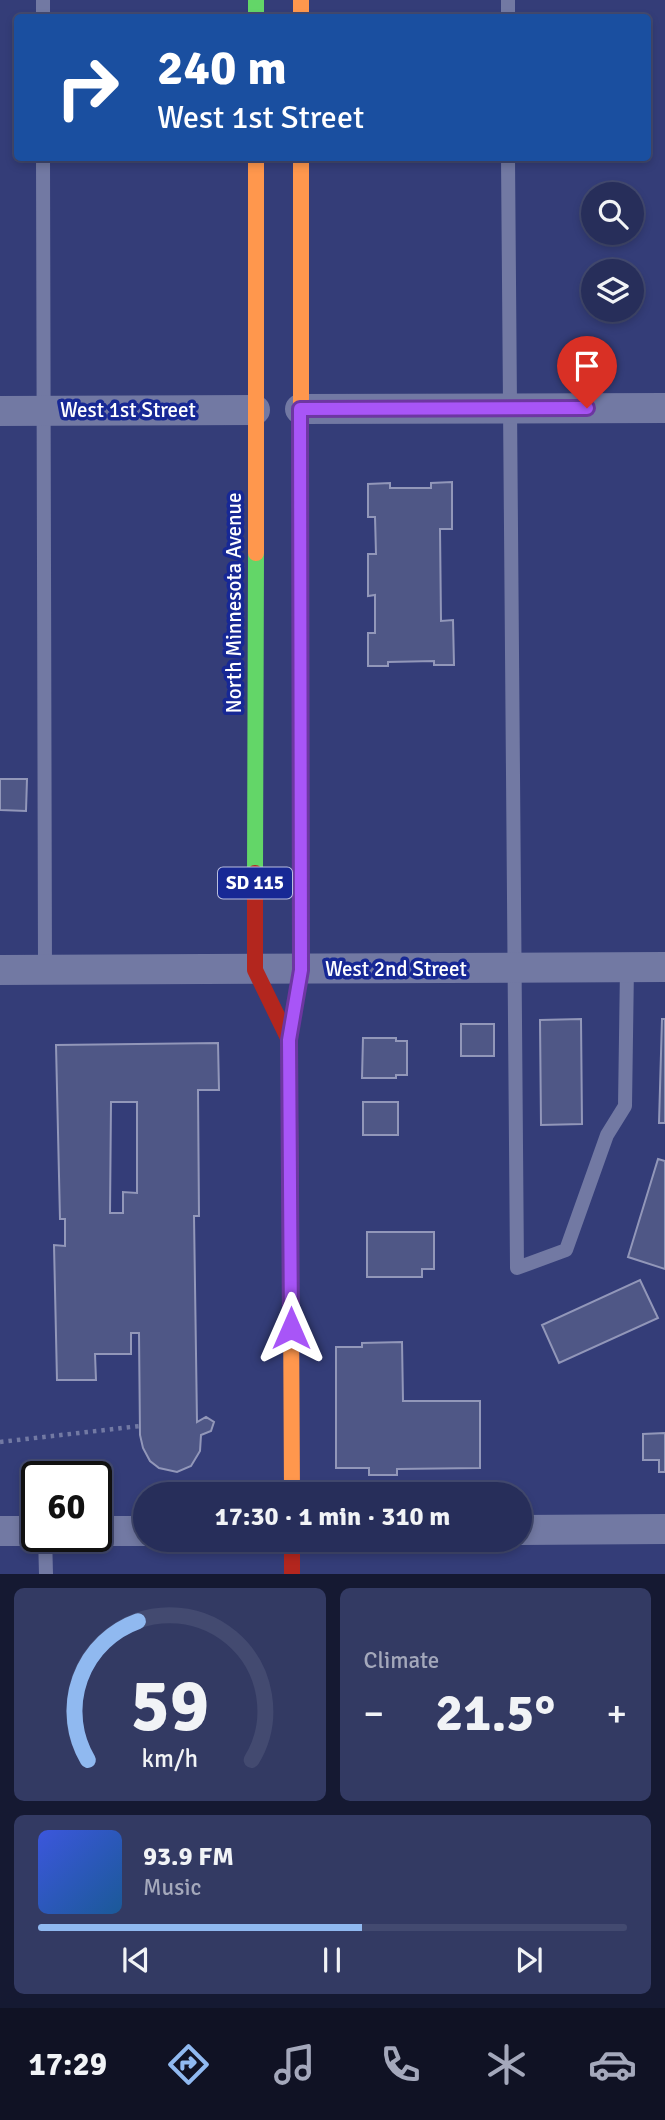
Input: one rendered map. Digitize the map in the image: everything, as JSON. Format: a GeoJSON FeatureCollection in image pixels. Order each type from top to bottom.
{"type":"FeatureCollection","features":[{"type":"Feature","properties":{"kind":"main road","name":"North Minnesota Avenue"},"geometry":{"type":"LineString","coordinates":[[256,161],[255,970],[289,1040]]}},
{"type":"Feature","properties":{"kind":"main road","name":"North Minnesota Avenue"},"geometry":{"type":"LineString","coordinates":[[292,1482],[289,1040],[301,970],[301,161]]}},
{"type":"Feature","properties":{"kind":"main road"},"geometry":{"type":"LineString","coordinates":[[292,1552],[292,1574]]}},
{"type":"Feature","properties":{"kind":"street"},"geometry":{"type":"LineString","coordinates":[[300,409],[665,408]]}},
{"type":"Feature","properties":{"kind":"street","name":"West 1st Street"},"geometry":{"type":"LineString","coordinates":[[0,411],[255,410]]}},
{"type":"Feature","properties":{"kind":"street","name":"West 2nd Street"},"geometry":{"type":"LineString","coordinates":[[0,970],[665,967]]}},
{"type":"Feature","properties":{"kind":"street"},"geometry":{"type":"LineString","coordinates":[[532,1530],[665,1529]]}},
{"type":"Feature","properties":{"kind":"street"},"geometry":{"type":"LineString","coordinates":[[0,1531],[21,1531]]}},
{"type":"Feature","properties":{"kind":"street"},"geometry":{"type":"LineString","coordinates":[[112,1531],[133,1531]]}},
{"type":"Feature","properties":{"kind":"lane"},"geometry":{"type":"LineString","coordinates":[[43,161],[45,970]]}},
{"type":"Feature","properties":{"kind":"lane"},"geometry":{"type":"LineString","coordinates":[[509,161],[517,1268],[566,1250],[607,1135],[625,1106],[627,967]]}},
{"type":"Feature","properties":{"kind":"lane"},"geometry":{"type":"LineString","coordinates":[[45,1552],[46,1574]]}},
{"type":"Feature","properties":{"kind":"path"},"geometry":{"type":"LineString","coordinates":[[0,1442],[140,1426]]}},
{"type":"Feature","properties":{"kind":"building"},"geometry":{"type":"Polygon","coordinates":[[[452,482],[452,529],[440,529],[441,621],[453,620],[454,665],[434,665],[434,661],[388,662],[388,666],[368,666],[368,633],[375,633],[375,595],[368,596],[368,554],[376,554],[375,517],[368,517],[368,484],[390,483],[390,488],[431,488],[431,483],[452,482]]]}},
{"type":"Feature","properties":{"kind":"building"},"geometry":{"type":"Polygon","coordinates":[[[0,779],[27,779],[26,811],[0,810],[0,779]]]}},
{"type":"Feature","properties":{"kind":"building"},"geometry":{"type":"Polygon","coordinates":[[[581,1019],[582,1124],[541,1125],[540,1020],[581,1019]]]}},
{"type":"Feature","properties":{"kind":"building"},"geometry":{"type":"Polygon","coordinates":[[[662,1019],[665,1019],[665,1123],[659,1123],[662,1019]]]}},
{"type":"Feature","properties":{"kind":"building"},"geometry":{"type":"Polygon","coordinates":[[[461,1024],[494,1024],[494,1056],[461,1056],[461,1024]]]}},
{"type":"Feature","properties":{"kind":"building"},"geometry":{"type":"Polygon","coordinates":[[[363,1038],[396,1038],[396,1041],[407,1041],[407,1075],[396,1075],[396,1078],[362,1078],[363,1038]]]}},
{"type":"Feature","properties":{"kind":"building"},"geometry":{"type":"Polygon","coordinates":[[[218,1043],[219,1090],[198,1090],[199,1216],[194,1216],[197,1422],[206,1417],[214,1422],[211,1431],[201,1435],[200,1451],[191,1466],[177,1472],[159,1468],[150,1461],[143,1448],[140,1435],[139,1333],[131,1333],[131,1354],[95,1354],[96,1380],[57,1380],[54,1245],[65,1246],[65,1219],[60,1219],[56,1045],[218,1043]],[[111,1102],[110,1213],[123,1213],[123,1192],[137,1193],[137,1102],[111,1102]]]}},
{"type":"Feature","properties":{"kind":"building"},"geometry":{"type":"Polygon","coordinates":[[[363,1102],[398,1102],[398,1135],[363,1135],[363,1102]]]}},
{"type":"Feature","properties":{"kind":"building"},"geometry":{"type":"Polygon","coordinates":[[[658,1159],[665,1161],[665,1269],[628,1257],[658,1159]]]}},
{"type":"Feature","properties":{"kind":"building"},"geometry":{"type":"Polygon","coordinates":[[[367,1232],[434,1232],[434,1269],[422,1269],[422,1277],[367,1277],[367,1232]]]}},
{"type":"Feature","properties":{"kind":"building"},"geometry":{"type":"Polygon","coordinates":[[[640,1280],[658,1318],[559,1363],[542,1325],[640,1280]]]}},
{"type":"Feature","properties":{"kind":"building"},"geometry":{"type":"Polygon","coordinates":[[[402,1342],[403,1401],[480,1401],[480,1468],[397,1469],[397,1475],[369,1475],[369,1468],[336,1468],[336,1347],[402,1342]]]}},
{"type":"Feature","properties":{"kind":"building"},"geometry":{"type":"Polygon","coordinates":[[[665,1433],[665,1472],[659,1472],[659,1460],[643,1460],[643,1434],[665,1433]]]}},
{"type":"Feature","properties":{"kind":"traffic: fast"},"geometry":{"type":"LineString","coordinates":[[256,0],[256,14]]}},
{"type":"Feature","properties":{"kind":"traffic: fast"},"geometry":{"type":"LineString","coordinates":[[255,873],[256,553]]}},
{"type":"Feature","properties":{"kind":"traffic: slow"},"geometry":{"type":"LineString","coordinates":[[301,0],[301,14]]}},
{"type":"Feature","properties":{"kind":"traffic: slow"},"geometry":{"type":"LineString","coordinates":[[256,161],[256,553]]}},
{"type":"Feature","properties":{"kind":"traffic: slow"},"geometry":{"type":"LineString","coordinates":[[301,161],[301,711]]}},
{"type":"Feature","properties":{"kind":"traffic: slow"},"geometry":{"type":"LineString","coordinates":[[290,1116],[292,1482]]}},
{"type":"Feature","properties":{"kind":"traffic: jam"},"geometry":{"type":"LineString","coordinates":[[290,1116],[289,1040],[301,970],[301,711]]}},
{"type":"Feature","properties":{"kind":"traffic: jam"},"geometry":{"type":"LineString","coordinates":[[255,873],[255,970],[289,1040]]}},
{"type":"Feature","properties":{"kind":"traffic: jam"},"geometry":{"type":"LineString","coordinates":[[292,1552],[292,1574]]}},
{"type":"Feature","properties":{"kind":"route"},"geometry":{"type":"LineString","coordinates":[[291,1328],[289,1040],[301,970],[300,409],[587,408]]}}]}
